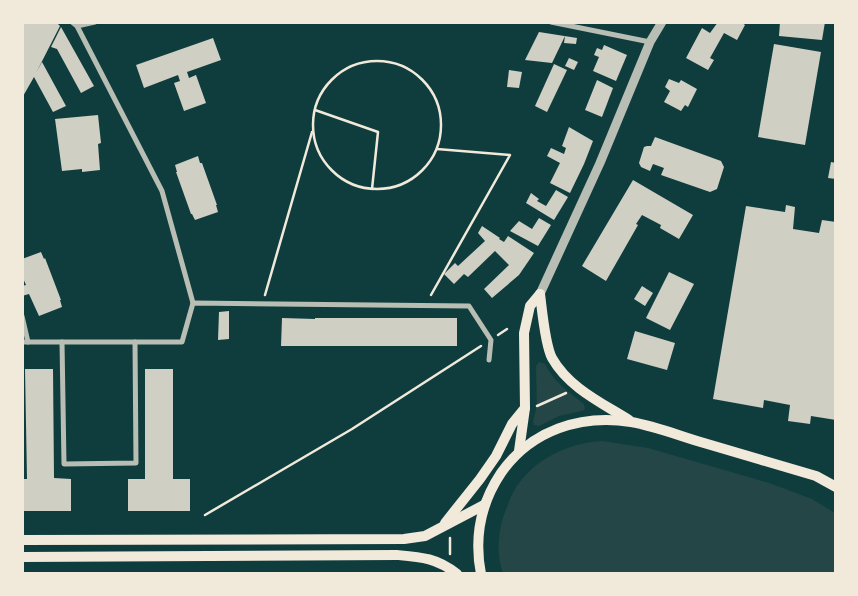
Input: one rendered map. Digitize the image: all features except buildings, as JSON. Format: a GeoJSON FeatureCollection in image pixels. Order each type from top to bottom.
{"type":"FeatureCollection","features":[{"type":"Feature","properties":{"kind":"main road"},"geometry":{"type":"LineString","coordinates":[[519,451],[525,408],[524,333],[530,306],[540,294]]}},
{"type":"Feature","properties":{"kind":"main road"},"geometry":{"type":"LineString","coordinates":[[540,294],[544,327],[552,357],[575,386],[632,422]]}},
{"type":"Feature","properties":{"kind":"main road"},"geometry":{"type":"LineString","coordinates":[[443,526],[496,456],[512,424],[525,408]]}},
{"type":"Feature","properties":{"kind":"main road"},"geometry":{"type":"LineString","coordinates":[[482,574],[479,563],[479,526],[484,505],[496,481],[519,451],[546,434],[573,423],[600,419],[632,422],[816,476],[836,479]]}},
{"type":"Feature","properties":{"kind":"main road"},"geometry":{"type":"LineString","coordinates":[[816,476],[836,487]]}},
{"type":"Feature","properties":{"kind":"main road"},"geometry":{"type":"LineString","coordinates":[[22,540],[404,539],[425,536],[484,505]]}},
{"type":"Feature","properties":{"kind":"main road"},"geometry":{"type":"LineString","coordinates":[[22,556],[410,556],[433,560],[445,565],[457,574]]}},
{"type":"Feature","properties":{"kind":"street"},"geometry":{"type":"LineString","coordinates":[[22,316],[25,342],[182,342],[193,303],[162,191],[75,24],[95,22]]}},
{"type":"Feature","properties":{"kind":"street"},"geometry":{"type":"LineString","coordinates":[[551,22],[650,42]]}},
{"type":"Feature","properties":{"kind":"street"},"geometry":{"type":"LineString","coordinates":[[540,294],[600,163],[650,42],[662,22]]}},
{"type":"Feature","properties":{"kind":"street"},"geometry":{"type":"LineString","coordinates":[[193,303],[469,306],[491,340],[489,360]]}},
{"type":"Feature","properties":{"kind":"street"},"geometry":{"type":"LineString","coordinates":[[62,342],[64,464],[136,463],[135,342]]}},
{"type":"Feature","properties":{"kind":"path"},"geometry":{"type":"LineString","coordinates":[[263,304],[313,131],[314,110],[323,90],[337,75],[356,65],[376,61],[397,64],[416,74],[430,89],[439,108],[441,129],[437,149],[426,167],[410,181],[390,188],[372,189],[354,185],[338,177],[326,164],[317,148],[313,131]]}},
{"type":"Feature","properties":{"kind":"path"},"geometry":{"type":"LineString","coordinates":[[314,110],[378,132],[372,189]]}},
{"type":"Feature","properties":{"kind":"path"},"geometry":{"type":"LineString","coordinates":[[426,305],[510,155],[437,149]]}},
{"type":"Feature","properties":{"kind":"path"},"geometry":{"type":"LineString","coordinates":[[205,515],[352,429],[507,329]]}},
{"type":"Feature","properties":{"kind":"path"},"geometry":{"type":"LineString","coordinates":[[537,406],[567,392]]}},
{"type":"Feature","properties":{"kind":"path"},"geometry":{"type":"LineString","coordinates":[[450,536],[450,554]]}},
{"type":"Feature","properties":{"kind":"shaded area"},"geometry":{"type":"Polygon","coordinates":[[[539,362],[545,364],[557,381],[584,404],[585,409],[559,416],[539,426],[534,425],[533,421],[537,406],[536,366],[539,362]]]}},
{"type":"Feature","properties":{"kind":"shaded area"},"geometry":{"type":"Polygon","coordinates":[[[602,441],[648,448],[769,483],[812,499],[835,513],[835,573],[503,573],[499,558],[501,527],[511,496],[522,480],[530,470],[552,455],[576,445],[602,441]]]}}]}
